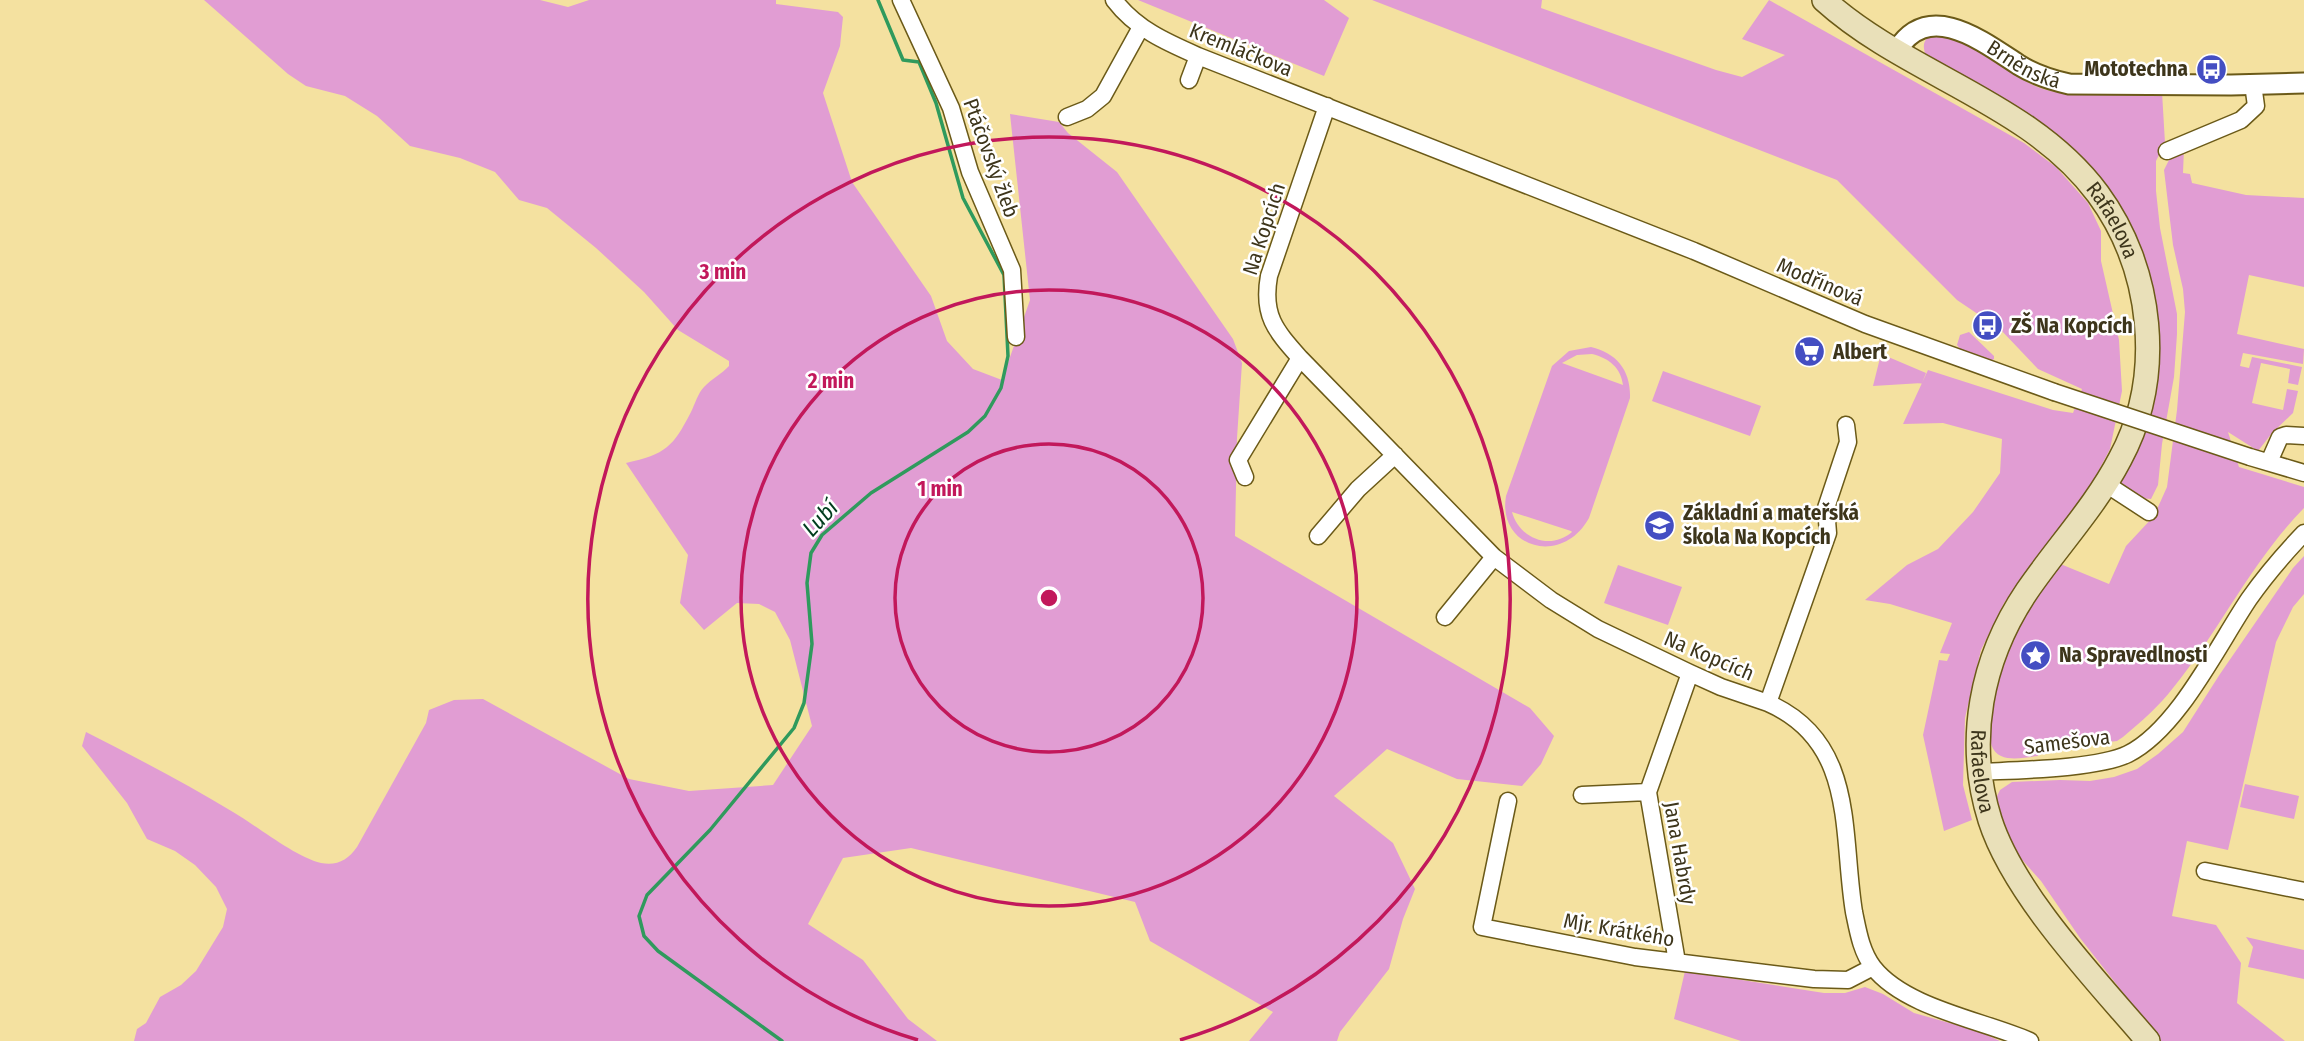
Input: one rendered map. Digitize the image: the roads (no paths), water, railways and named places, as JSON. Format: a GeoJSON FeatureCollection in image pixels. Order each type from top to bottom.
{"type":"FeatureCollection","features":[{"type":"Feature","properties":{"kind":"main road"},"geometry":{"type":"LineString","coordinates":[[1824,0],[1845,18],[1897,50]]}},
{"type":"Feature","properties":{"kind":"main road","name":"Rafaelova"},"geometry":{"type":"LineString","coordinates":[[1897,50],[2020,124],[2053,147],[2089,183],[2118,225],[2143,294],[2147,356],[2134,426],[2121,458],[2106,484],[2028,589],[1999,641],[1988,669],[1977,736],[1980,772],[1992,825],[2007,860],[2028,894],[2148,1041]]}},
{"type":"Feature","properties":{"kind":"street","name":"Ptáčovský žleb"},"geometry":{"type":"LineString","coordinates":[[901,0],[951,108],[970,172],[1012,270],[1016,337]]}},
{"type":"Feature","properties":{"kind":"street","name":"Kremláčkova"},"geometry":{"type":"LineString","coordinates":[[1114,0],[1126,15],[1160,40],[1327,106]]}},
{"type":"Feature","properties":{"kind":"street","name":"Brněnská"},"geometry":{"type":"LineString","coordinates":[[1897,50],[1911,29],[1938,21],[1961,27],[2031,72],[2055,81],[2100,85],[2304,83]]}},
{"type":"Feature","properties":{"kind":"street"},"geometry":{"type":"LineString","coordinates":[[1067,118],[1087,109],[1103,96],[1141,27]]}},
{"type":"Feature","properties":{"kind":"street"},"geometry":{"type":"LineString","coordinates":[[1189,80],[1198,56]]}},
{"type":"Feature","properties":{"kind":"street"},"geometry":{"type":"LineString","coordinates":[[2168,151],[2241,120],[2256,106],[2253,84]]}},
{"type":"Feature","properties":{"kind":"street","name":"Na Kopcích"},"geometry":{"type":"LineString","coordinates":[[1327,106],[1269,276],[1266,304],[1270,319],[1300,358],[1494,557],[1551,600],[1598,629],[1721,687],[1768,703],[1828,533],[1826,508],[1848,442],[1846,425]]}},
{"type":"Feature","properties":{"kind":"street","name":"Modřínová"},"geometry":{"type":"LineString","coordinates":[[1327,106],[1694,251],[1865,324],[2054,392],[2304,473]]}},
{"type":"Feature","properties":{"kind":"street"},"geometry":{"type":"LineString","coordinates":[[1245,477],[1238,460],[1300,358]]}},
{"type":"Feature","properties":{"kind":"street"},"geometry":{"type":"LineString","coordinates":[[2269,463],[2280,437],[2304,436]]}},
{"type":"Feature","properties":{"kind":"street"},"geometry":{"type":"LineString","coordinates":[[1318,536],[1357,489],[1395,455]]}},
{"type":"Feature","properties":{"kind":"street"},"geometry":{"type":"LineString","coordinates":[[2106,484],[2150,512]]}},
{"type":"Feature","properties":{"kind":"street","name":"Samešova"},"geometry":{"type":"LineString","coordinates":[[1980,772],[2086,764],[2115,759],[2145,743],[2171,716],[2251,597],[2304,533]]}},
{"type":"Feature","properties":{"kind":"street"},"geometry":{"type":"LineString","coordinates":[[1445,617],[1494,557]]}},
{"type":"Feature","properties":{"kind":"street","name":"Jana Habrdy"},"geometry":{"type":"LineString","coordinates":[[1677,962],[1648,792],[1690,673]]}},
{"type":"Feature","properties":{"kind":"street"},"geometry":{"type":"LineString","coordinates":[[1768,703],[1798,720],[1823,749],[1834,771],[1844,805],[1850,877],[1859,936],[1873,967],[1899,990],[1922,1003],[2030,1041]]}},
{"type":"Feature","properties":{"kind":"street","name":"Jana Habrdy"},"geometry":{"type":"LineString","coordinates":[[1582,795],[1648,792]]}},
{"type":"Feature","properties":{"kind":"street","name":"Mjr. Krátkého"},"geometry":{"type":"LineString","coordinates":[[1508,801],[1482,927],[1625,955],[1832,980],[1848,980],[1873,967]]}},
{"type":"Feature","properties":{"kind":"street"},"geometry":{"type":"LineString","coordinates":[[2205,871],[2304,891]]}},
{"type":"Feature","properties":{"kind":"waterway","name":"Lubí"},"geometry":{"type":"LineString","coordinates":[[782,1041],[658,951],[644,936],[639,916],[647,895],[710,830],[794,728],[804,703],[812,644],[807,583],[811,553],[822,535],[871,493],[968,432],[985,416],[1001,388],[1008,356],[1004,275],[963,198],[936,103],[919,62],[903,60],[878,0]]}},
{"type":"Feature","properties":{"kind":"place","name":"Mototechna"},"geometry":{"type":"Point","coordinates":[2211,69]}},
{"type":"Feature","properties":{"kind":"place","name":"ZŠ Na Kopcích"},"geometry":{"type":"Point","coordinates":[1988,326]}},
{"type":"Feature","properties":{"kind":"place","name":"Albert"},"geometry":{"type":"Point","coordinates":[1810,352]}},
{"type":"Feature","properties":{"kind":"place","name":"Základní a mateřská škola Na Kopcích"},"geometry":{"type":"Point","coordinates":[1660,525]}},
{"type":"Feature","properties":{"kind":"place","name":"Na Spravedlnosti"},"geometry":{"type":"Point","coordinates":[2036,655]}}]}
